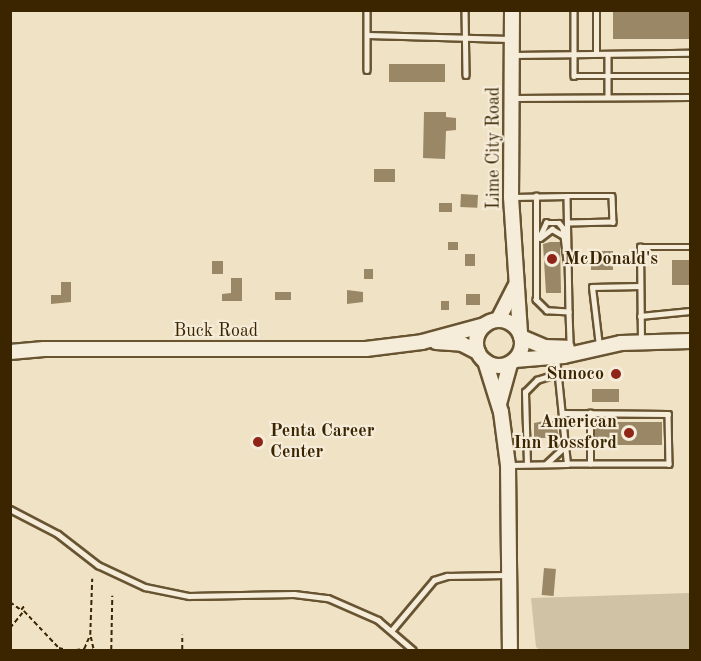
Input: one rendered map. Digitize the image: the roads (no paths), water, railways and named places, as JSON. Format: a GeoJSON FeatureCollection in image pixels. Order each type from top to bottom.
{"type":"FeatureCollection","features":[{"type":"Feature","properties":{"kind":"street","name":"Lime City Road"},"geometry":{"type":"LineString","coordinates":[[512,10],[511,197],[514,286],[521,336]]}},
{"type":"Feature","properties":{"kind":"street","name":"Lime City Road"},"geometry":{"type":"LineString","coordinates":[[491,322],[514,286]]}},
{"type":"Feature","properties":{"kind":"street"},"geometry":{"type":"LineString","coordinates":[[510,651],[508,465],[499,404],[493,394],[477,338],[491,322],[513,325],[521,336],[544,347],[570,347],[584,343],[597,347],[690,340]]}},
{"type":"Feature","properties":{"kind":"street","name":"Buck Road"},"geometry":{"type":"LineString","coordinates":[[10,352],[44,349],[366,349],[422,342],[491,322]]}},
{"type":"Feature","properties":{"kind":"street"},"geometry":{"type":"LineString","coordinates":[[499,404],[512,362],[522,348],[521,336]]}},
{"type":"Feature","properties":{"kind":"street","name":"Buck Road"},"geometry":{"type":"LineString","coordinates":[[422,342],[462,344],[481,357]]}},
{"type":"Feature","properties":{"kind":"street"},"geometry":{"type":"LineString","coordinates":[[481,357],[494,366],[592,351],[597,347]]}},
{"type":"Feature","properties":{"kind":"lane"},"geometry":{"type":"LineString","coordinates":[[367,10],[367,70]]}},
{"type":"Feature","properties":{"kind":"lane"},"geometry":{"type":"LineString","coordinates":[[465,10],[466,75]]}},
{"type":"Feature","properties":{"kind":"lane"},"geometry":{"type":"LineString","coordinates":[[574,10],[574,76],[690,76]]}},
{"type":"Feature","properties":{"kind":"lane"},"geometry":{"type":"LineString","coordinates":[[596,10],[596,54]]}},
{"type":"Feature","properties":{"kind":"lane"},"geometry":{"type":"LineString","coordinates":[[368,35],[512,39]]}},
{"type":"Feature","properties":{"kind":"lane"},"geometry":{"type":"LineString","coordinates":[[512,55],[690,52]]}},
{"type":"Feature","properties":{"kind":"lane"},"geometry":{"type":"LineString","coordinates":[[608,54],[608,97]]}},
{"type":"Feature","properties":{"kind":"lane"},"geometry":{"type":"LineString","coordinates":[[512,98],[690,97]]}},
{"type":"Feature","properties":{"kind":"lane"},"geometry":{"type":"LineString","coordinates":[[536,196],[536,293],[541,307],[569,312]]}},
{"type":"Feature","properties":{"kind":"lane"},"geometry":{"type":"LineString","coordinates":[[567,196],[570,347]]}},
{"type":"Feature","properties":{"kind":"lane"},"geometry":{"type":"LineString","coordinates":[[511,197],[612,196],[613,222],[568,223]]}},
{"type":"Feature","properties":{"kind":"lane"},"geometry":{"type":"LineString","coordinates":[[536,293],[539,240],[542,227],[552,221],[563,228],[568,264]]}},
{"type":"Feature","properties":{"kind":"lane"},"geometry":{"type":"LineString","coordinates":[[641,342],[640,247],[690,247]]}},
{"type":"Feature","properties":{"kind":"lane"},"geometry":{"type":"LineString","coordinates":[[597,347],[592,287],[640,286]]}},
{"type":"Feature","properties":{"kind":"lane"},"geometry":{"type":"LineString","coordinates":[[640,316],[690,311]]}},
{"type":"Feature","properties":{"kind":"lane"},"geometry":{"type":"LineString","coordinates":[[556,357],[567,464]]}},
{"type":"Feature","properties":{"kind":"lane"},"geometry":{"type":"LineString","coordinates":[[527,464],[525,392],[537,380],[558,373]]}},
{"type":"Feature","properties":{"kind":"lane"},"geometry":{"type":"LineString","coordinates":[[508,465],[669,464],[668,414],[563,413]]}},
{"type":"Feature","properties":{"kind":"lane"},"geometry":{"type":"LineString","coordinates":[[590,413],[590,464]]}},
{"type":"Feature","properties":{"kind":"lane"},"geometry":{"type":"LineString","coordinates":[[546,464],[565,446]]}},
{"type":"Feature","properties":{"kind":"lane"},"geometry":{"type":"LineString","coordinates":[[10,508],[58,534],[98,564],[145,587],[189,596],[314,596],[355,608],[392,630],[413,651]]}},
{"type":"Feature","properties":{"kind":"lane"},"geometry":{"type":"LineString","coordinates":[[392,630],[434,580],[447,576],[510,576]]}},
{"type":"Feature","properties":{"kind":"place","name":"McDonald's"},"geometry":{"type":"Point","coordinates":[552,259]}},
{"type":"Feature","properties":{"kind":"place","name":"Sunoco"},"geometry":{"type":"Point","coordinates":[616,374]}},
{"type":"Feature","properties":{"kind":"place","name":"American Inn Rossford"},"geometry":{"type":"Point","coordinates":[629,433]}},
{"type":"Feature","properties":{"kind":"place","name":"Penta Career Center"},"geometry":{"type":"Point","coordinates":[258,442]}}]}
